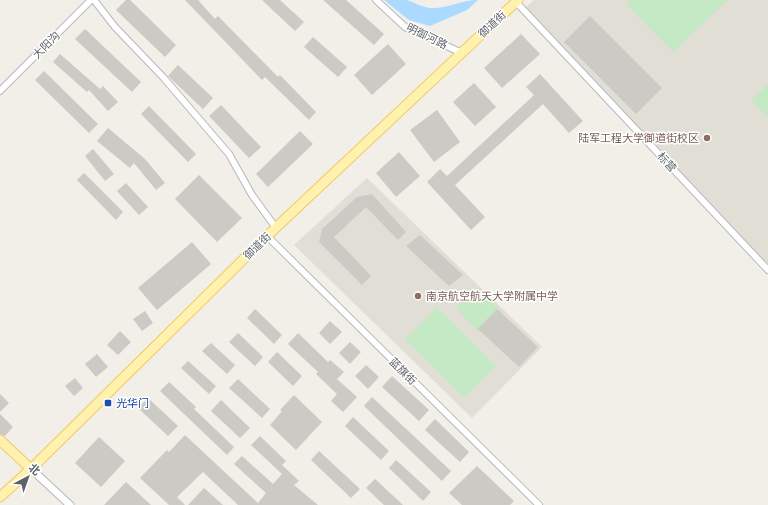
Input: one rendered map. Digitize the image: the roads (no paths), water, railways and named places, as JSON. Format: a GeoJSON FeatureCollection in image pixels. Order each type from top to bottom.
{"type":"FeatureCollection","features":[{"type":"Feature","properties":{"kind":"main road","name":"御道街"},"geometry":{"type":"LineString","coordinates":[[0,497],[31,469],[267,236],[517,1]]}},
{"type":"Feature","properties":{"kind":"main road"},"geometry":{"type":"LineString","coordinates":[[0,440],[31,469]]}},
{"type":"Feature","properties":{"kind":"street","name":"大阳沟"},"geometry":{"type":"LineString","coordinates":[[0,91],[93,0]]}},
{"type":"Feature","properties":{"kind":"street"},"geometry":{"type":"LineString","coordinates":[[93,0],[115,27],[163,77],[229,154],[252,195],[276,228]]}},
{"type":"Feature","properties":{"kind":"street","name":"明御河路"},"geometry":{"type":"LineString","coordinates":[[376,0],[405,27],[462,53]]}},
{"type":"Feature","properties":{"kind":"street","name":"标营"},"geometry":{"type":"LineString","coordinates":[[517,1],[768,270]]}},
{"type":"Feature","properties":{"kind":"street","name":"蓝旗街"},"geometry":{"type":"LineString","coordinates":[[267,236],[539,505]]}},
{"type":"Feature","properties":{"kind":"street"},"geometry":{"type":"LineString","coordinates":[[31,469],[70,505]]}},
{"type":"Feature","properties":{"kind":"water"},"geometry":{"type":"Polygon","coordinates":[[[384,0],[406,0],[424,7],[437,8],[466,1],[478,0],[467,10],[430,26],[409,20],[384,0]]]}},
{"type":"Feature","properties":{"kind":"place","name":"陆军工程大学御道街校区"},"geometry":{"type":"Point","coordinates":[707,138]}},
{"type":"Feature","properties":{"kind":"place","name":"南京航空航天大学附属中学"},"geometry":{"type":"Point","coordinates":[418,296]}},
{"type":"Feature","properties":{"kind":"place","name":"光华门"},"geometry":{"type":"Point","coordinates":[108,403]}}]}
